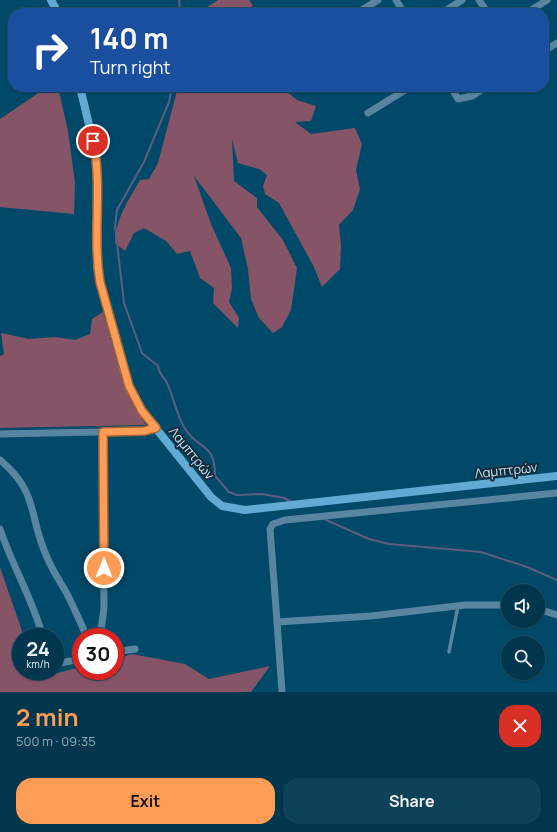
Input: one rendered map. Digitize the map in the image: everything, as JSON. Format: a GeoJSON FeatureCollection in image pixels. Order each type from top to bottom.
{"type":"FeatureCollection","features":[{"type":"Feature","properties":{"kind":"street"},"geometry":{"type":"LineString","coordinates":[[365,8],[378,0]]}},
{"type":"Feature","properties":{"kind":"street"},"geometry":{"type":"LineString","coordinates":[[450,8],[462,0]]}},
{"type":"Feature","properties":{"kind":"street"},"geometry":{"type":"LineString","coordinates":[[534,8],[546,0]]}},
{"type":"Feature","properties":{"kind":"street","name":"Λαμπτρών"},"geometry":{"type":"LineString","coordinates":[[81,92],[96,154],[98,189],[97,265],[100,282],[129,386],[142,411],[211,497],[222,506],[245,510],[322,503],[557,476]]}},
{"type":"Feature","properties":{"kind":"street"},"geometry":{"type":"LineString","coordinates":[[368,113],[402,92]]}},
{"type":"Feature","properties":{"kind":"street"},"geometry":{"type":"LineString","coordinates":[[454,92],[458,99],[472,96],[478,92]]}},
{"type":"Feature","properties":{"kind":"street"},"geometry":{"type":"LineString","coordinates":[[0,434],[144,431],[156,428]]}},
{"type":"Feature","properties":{"kind":"street"},"geometry":{"type":"LineString","coordinates":[[101,628],[104,608],[103,432]]}},
{"type":"Feature","properties":{"kind":"street"},"geometry":{"type":"LineString","coordinates":[[0,460],[14,474],[26,490],[33,506],[45,554],[83,628]]}},
{"type":"Feature","properties":{"kind":"street"},"geometry":{"type":"LineString","coordinates":[[282,692],[270,529],[273,524],[285,520],[557,493]]}},
{"type":"Feature","properties":{"kind":"street"},"geometry":{"type":"LineString","coordinates":[[0,529],[40,628]]}},
{"type":"Feature","properties":{"kind":"street"},"geometry":{"type":"LineString","coordinates":[[277,622],[371,616],[458,606],[501,605]]}},
{"type":"Feature","properties":{"kind":"street"},"geometry":{"type":"LineString","coordinates":[[545,611],[557,615]]}},
{"type":"Feature","properties":{"kind":"street"},"geometry":{"type":"LineString","coordinates":[[124,650],[135,648]]}},
{"type":"Feature","properties":{"kind":"lane"},"geometry":{"type":"LineString","coordinates":[[448,652],[458,606]]}},
{"type":"Feature","properties":{"kind":"shaded area"},"geometry":{"type":"Polygon","coordinates":[[[218,0],[249,0],[252,8],[206,8],[218,0]]]}},
{"type":"Feature","properties":{"kind":"shaded area"},"geometry":{"type":"Polygon","coordinates":[[[39,92],[59,92],[68,131],[75,183],[74,214],[0,207],[0,119],[39,92]]]}},
{"type":"Feature","properties":{"kind":"shaded area"},"geometry":{"type":"Polygon","coordinates":[[[177,92],[287,92],[297,100],[316,106],[311,121],[295,122],[311,134],[355,128],[362,144],[356,170],[360,189],[353,210],[339,225],[341,245],[340,269],[322,287],[314,267],[279,203],[265,194],[263,186],[267,175],[259,169],[238,163],[232,139],[234,181],[257,198],[257,207],[283,240],[297,268],[291,310],[282,327],[273,333],[259,318],[251,299],[248,269],[241,238],[194,176],[211,224],[231,268],[232,288],[229,302],[239,318],[238,328],[213,303],[214,288],[200,278],[190,251],[177,254],[166,241],[144,228],[134,233],[125,251],[115,243],[120,218],[127,203],[140,180],[149,179],[158,163],[177,92]]]}},
{"type":"Feature","properties":{"kind":"shaded area"},"geometry":{"type":"Polygon","coordinates":[[[103,312],[125,385],[146,425],[0,428],[0,356],[4,354],[1,333],[29,339],[55,337],[75,340],[90,334],[92,319],[103,312]]]}},
{"type":"Feature","properties":{"kind":"shaded area"},"geometry":{"type":"Polygon","coordinates":[[[0,567],[21,628],[12,628],[12,680],[64,680],[64,671],[72,669],[72,680],[124,680],[124,656],[132,654],[185,664],[209,679],[270,666],[251,692],[0,692],[0,567]]]}},
{"type":"Feature","properties":{"kind":"waterway"},"geometry":{"type":"LineString","coordinates":[[179,0],[180,8]]}},
{"type":"Feature","properties":{"kind":"waterway"},"geometry":{"type":"LineString","coordinates":[[171,92],[169,102],[144,162],[117,210],[115,226],[124,303],[142,353],[158,366],[160,373],[166,381],[179,416],[189,435],[209,451],[214,465],[215,476],[229,492],[237,495],[262,494],[284,498],[290,501]]}},
{"type":"Feature","properties":{"kind":"waterway"},"geometry":{"type":"LineString","coordinates":[[326,520],[369,539],[389,544],[481,552],[527,567],[557,580]]}},
{"type":"Feature","properties":{"kind":"route"},"geometry":{"type":"LineString","coordinates":[[93,141],[96,154],[98,189],[97,265],[100,282],[129,386],[142,411],[156,428],[144,431],[103,432],[104,568]]}}]}
